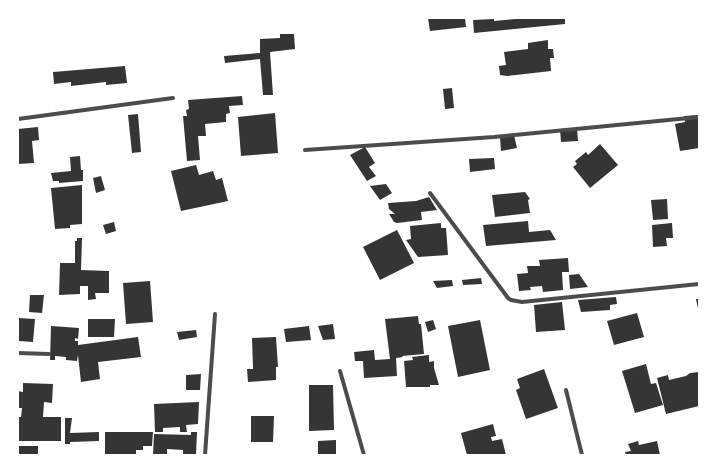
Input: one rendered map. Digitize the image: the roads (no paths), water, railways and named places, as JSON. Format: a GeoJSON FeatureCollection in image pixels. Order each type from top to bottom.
{"type":"FeatureCollection","features":[{"type":"Feature","properties":{"kind":"street"},"geometry":{"type":"LineString","coordinates":[[18,119],[173,98]]}},
{"type":"Feature","properties":{"kind":"street"},"geometry":{"type":"LineString","coordinates":[[305,150],[494,137],[699,118]]}},
{"type":"Feature","properties":{"kind":"street"},"geometry":{"type":"LineString","coordinates":[[430,193],[511,300],[522,302],[699,284]]}},
{"type":"Feature","properties":{"kind":"street"},"geometry":{"type":"LineString","coordinates":[[205,455],[215,314]]}},
{"type":"Feature","properties":{"kind":"street"},"geometry":{"type":"LineString","coordinates":[[18,353],[49,354]]}},
{"type":"Feature","properties":{"kind":"street"},"geometry":{"type":"LineString","coordinates":[[340,371],[364,455]]}},
{"type":"Feature","properties":{"kind":"street"},"geometry":{"type":"LineString","coordinates":[[566,390],[582,455]]}}]}
